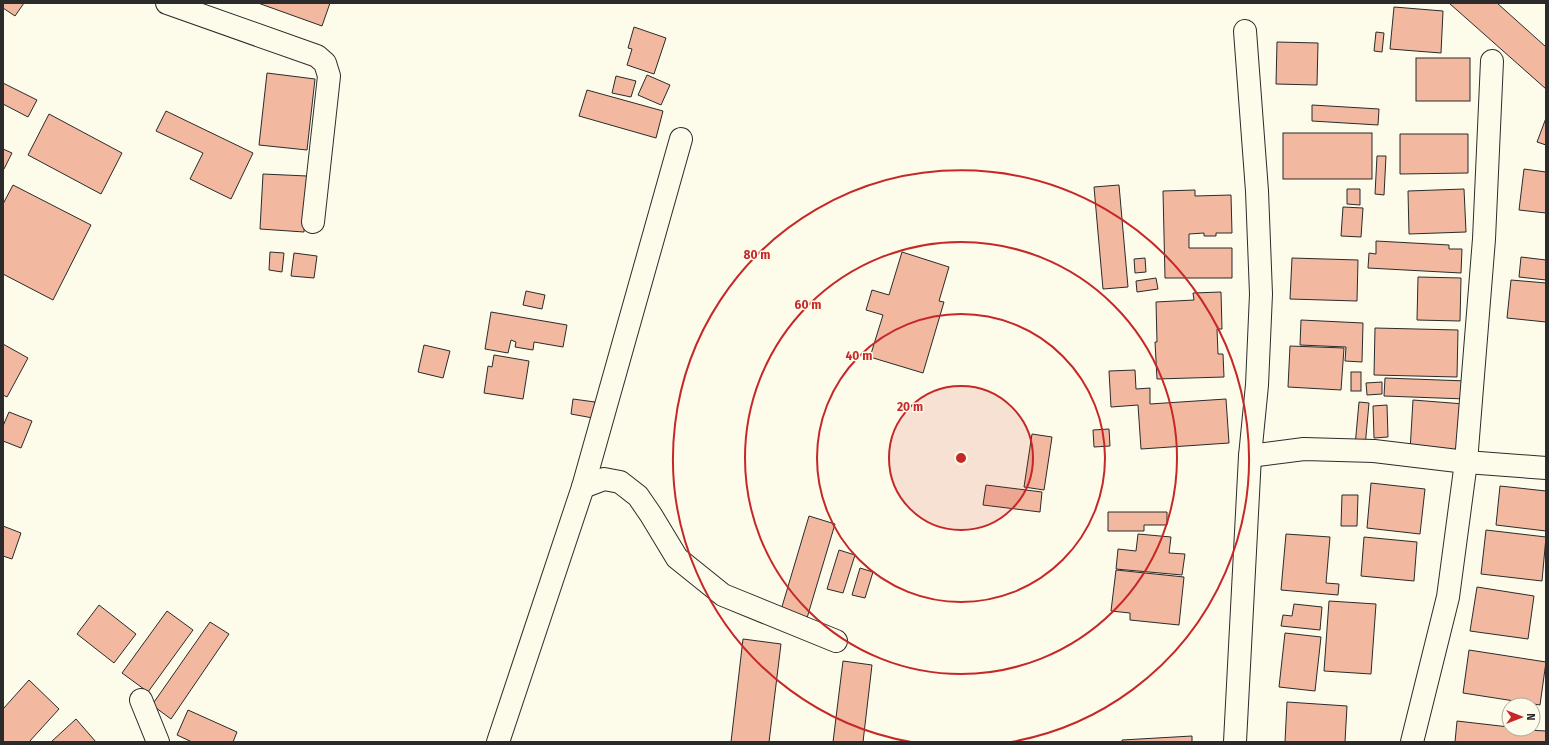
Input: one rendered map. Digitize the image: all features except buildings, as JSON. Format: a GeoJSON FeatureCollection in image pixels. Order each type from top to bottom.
{"type":"FeatureCollection","features":[{"type":"Feature","properties":{"kind":"street"},"geometry":{"type":"LineString","coordinates":[[167,3],[317,56],[325,63],[329,76],[313,222]]}},
{"type":"Feature","properties":{"kind":"street"},"geometry":{"type":"LineString","coordinates":[[1235,742],[1250,456],[1257,384],[1261,294],[1257,191],[1245,30]]}},
{"type":"Feature","properties":{"kind":"street"},"geometry":{"type":"LineString","coordinates":[[1412,742],[1448,597],[1466,462],[1484,239],[1492,61]]}},
{"type":"Feature","properties":{"kind":"street"},"geometry":{"type":"LineString","coordinates":[[498,742],[583,487],[680,139]]}},
{"type":"Feature","properties":{"kind":"street"},"geometry":{"type":"LineString","coordinates":[[1250,456],[1304,448],[1374,450],[1466,462],[1546,468]]}},
{"type":"Feature","properties":{"kind":"street"},"geometry":{"type":"LineString","coordinates":[[583,487],[604,479],[620,482],[642,502],[677,558],[723,594],[836,641]]}},
{"type":"Feature","properties":{"kind":"street"},"geometry":{"type":"LineString","coordinates":[[142,700],[158,742]]}}]}
